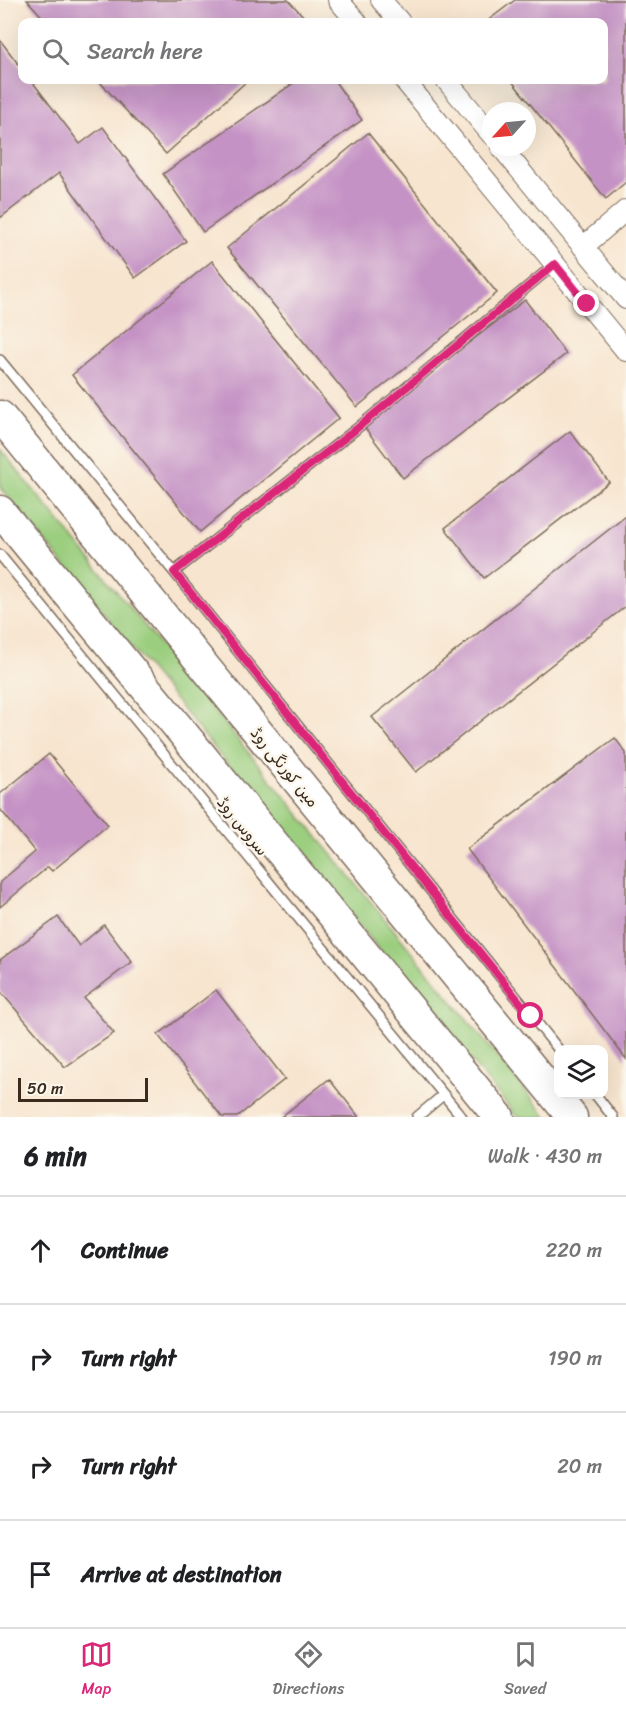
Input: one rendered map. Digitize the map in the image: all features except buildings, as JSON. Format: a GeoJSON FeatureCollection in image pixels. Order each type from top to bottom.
{"type":"FeatureCollection","features":[{"type":"Feature","properties":{"kind":"main road","name":"مین کورنگی روڈ"},"geometry":{"type":"LineString","coordinates":[[0,416],[573,1117]]}},
{"type":"Feature","properties":{"kind":"main road"},"geometry":{"type":"LineString","coordinates":[[0,511],[499,1117]]}},
{"type":"Feature","properties":{"kind":"street"},"geometry":{"type":"LineString","coordinates":[[338,0],[354,18]]}},
{"type":"Feature","properties":{"kind":"street"},"geometry":{"type":"LineString","coordinates":[[381,0],[397,18]]}},
{"type":"Feature","properties":{"kind":"street"},"geometry":{"type":"LineString","coordinates":[[407,84],[626,351]]}},
{"type":"Feature","properties":{"kind":"street"},"geometry":{"type":"LineString","coordinates":[[449,84],[482,123]]}},
{"type":"Feature","properties":{"kind":"street"},"geometry":{"type":"LineString","coordinates":[[449,135],[474,114]]}},
{"type":"Feature","properties":{"kind":"street"},"geometry":{"type":"LineString","coordinates":[[508,156],[626,299]]}},
{"type":"Feature","properties":{"kind":"street"},"geometry":{"type":"LineString","coordinates":[[583,247],[626,210]]}},
{"type":"Feature","properties":{"kind":"lane"},"geometry":{"type":"LineString","coordinates":[[174,572],[355,430],[555,264]]}},
{"type":"Feature","properties":{"kind":"lane"},"geometry":{"type":"LineString","coordinates":[[0,360],[555,1045]]}},
{"type":"Feature","properties":{"kind":"lane","name":"سروس روڈ"},"geometry":{"type":"LineString","coordinates":[[0,555],[462,1117]]}},
{"type":"Feature","properties":{"kind":"lane"},"geometry":{"type":"LineString","coordinates":[[417,1117],[443,1095]]}},
{"type":"Feature","properties":{"kind":"lane"},"geometry":{"type":"LineString","coordinates":[[598,1099],[613,1117]]}},
{"type":"Feature","properties":{"kind":"green space"},"geometry":{"type":"Polygon","coordinates":[[[0,449],[547,1117],[517,1117],[0,487],[0,449]]]}},
{"type":"Feature","properties":{"kind":"route"},"geometry":{"type":"LineString","coordinates":[[531,1016],[174,572],[355,430],[555,264],[587,304]]}}]}
